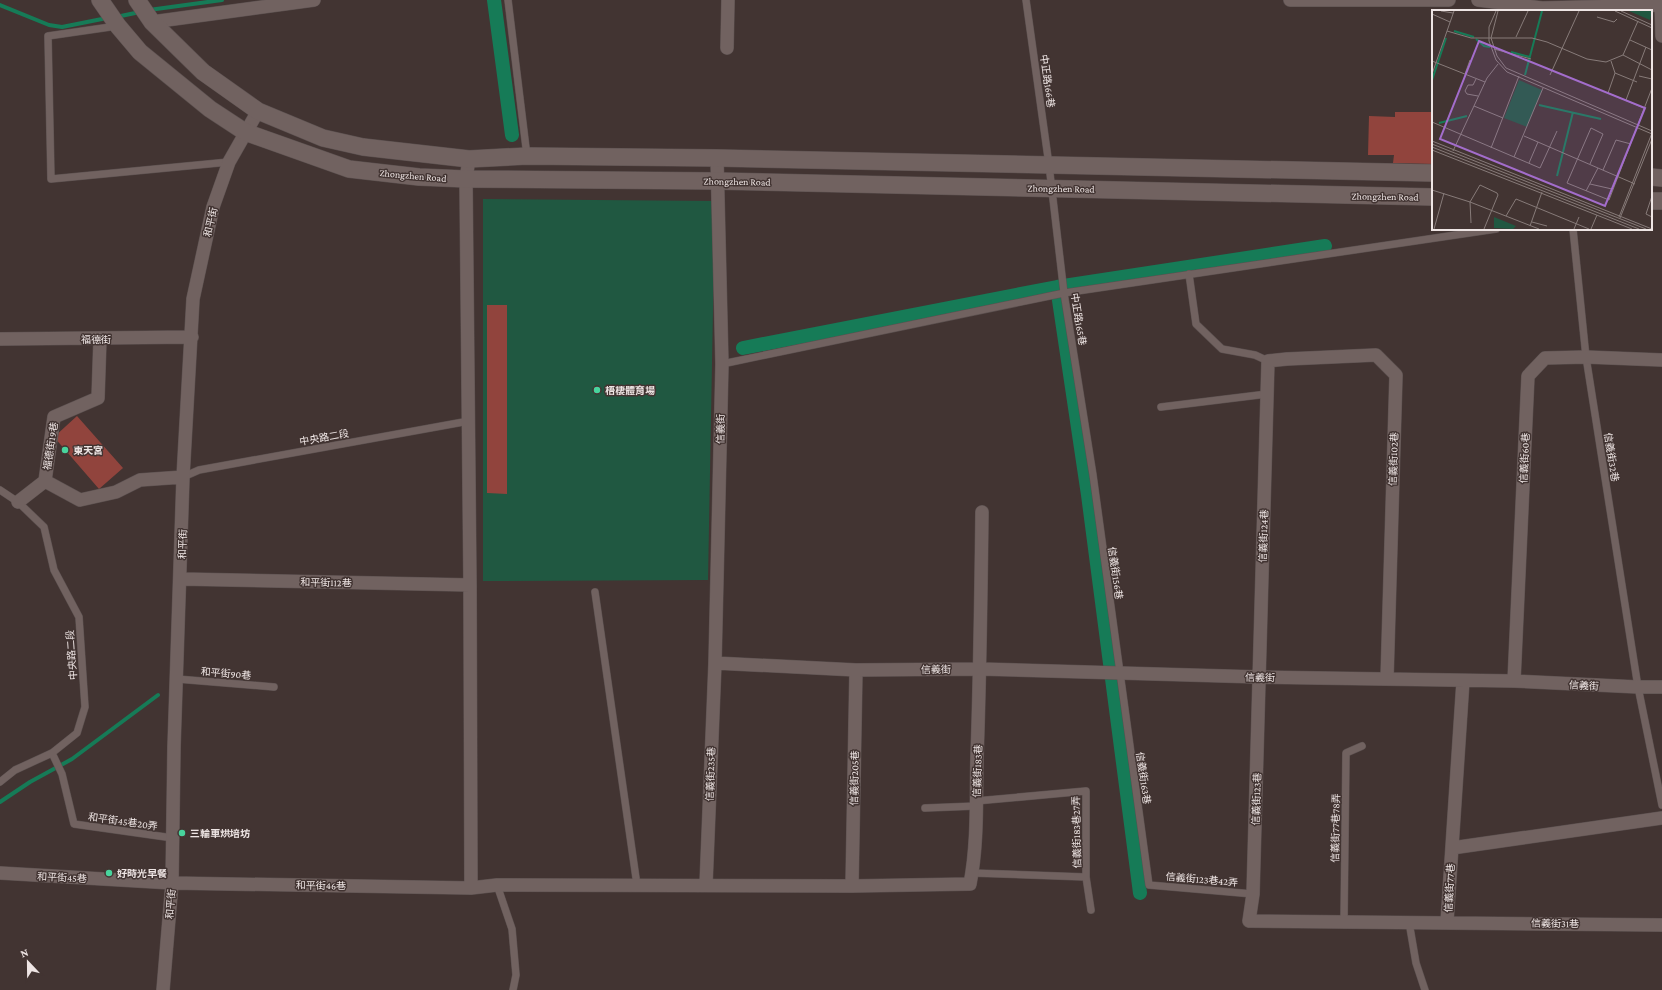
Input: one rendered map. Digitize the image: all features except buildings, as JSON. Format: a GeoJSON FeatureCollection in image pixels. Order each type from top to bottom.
{"type":"FeatureCollection","features":[{"type":"Feature","properties":{"kind":"street","name":"Zhongzhen Road"},"geometry":{"type":"LineString","coordinates":[[100,0],[118,26],[140,52],[210,109],[245,132],[349,169],[419,177],[466,179],[717,181],[1432,197]]}},
{"type":"Feature","properties":{"kind":"street","name":"Zhongzhen Road"},"geometry":{"type":"LineString","coordinates":[[137,0],[152,22],[203,72],[258,111],[322,138],[363,147],[469,159],[527,156],[717,158],[1432,173]]}},
{"type":"Feature","properties":{"kind":"street"},"geometry":{"type":"LineString","coordinates":[[152,22],[314,0]]}},
{"type":"Feature","properties":{"kind":"street"},"geometry":{"type":"LineString","coordinates":[[727,48],[728,0]]}},
{"type":"Feature","properties":{"kind":"street"},"geometry":{"type":"LineString","coordinates":[[1290,0],[1449,0]]}},
{"type":"Feature","properties":{"kind":"street"},"geometry":{"type":"LineString","coordinates":[[1478,0],[1542,6],[1662,5]]}},
{"type":"Feature","properties":{"kind":"street"},"geometry":{"type":"LineString","coordinates":[[1661,0],[1662,36]]}},
{"type":"Feature","properties":{"kind":"street","name":"和平街"},"geometry":{"type":"LineString","coordinates":[[163,990],[172,883],[176,679],[193,299],[213,207],[229,162],[258,111]]}},
{"type":"Feature","properties":{"kind":"street","name":"信義街"},"geometry":{"type":"LineString","coordinates":[[717,158],[722,364],[715,663],[856,670],[980,669],[1120,674],[1514,681],[1662,687]]}},
{"type":"Feature","properties":{"kind":"street"},"geometry":{"type":"LineString","coordinates":[[469,159],[466,179],[470,585],[470,888]]}},
{"type":"Feature","properties":{"kind":"street","name":"福德街"},"geometry":{"type":"LineString","coordinates":[[0,339],[192,338]]}},
{"type":"Feature","properties":{"kind":"street","name":"福德街19巷"},"geometry":{"type":"LineString","coordinates":[[100,339],[98,398],[54,417],[45,481],[80,500],[116,492],[140,480],[184,477]]}},
{"type":"Feature","properties":{"kind":"street","name":"信義街102巷"},"geometry":{"type":"LineString","coordinates":[[1268,361],[1376,355],[1396,375],[1386,679]]}},
{"type":"Feature","properties":{"kind":"street","name":"信義街60巷"},"geometry":{"type":"LineString","coordinates":[[1514,681],[1528,376],[1545,358],[1662,360]]}},
{"type":"Feature","properties":{"kind":"street","name":"信義街124巷"},"geometry":{"type":"LineString","coordinates":[[1260,677],[1268,361]]}},
{"type":"Feature","properties":{"kind":"street"},"geometry":{"type":"LineString","coordinates":[[18,502],[45,481]]}},
{"type":"Feature","properties":{"kind":"street","name":"信義街183巷"},"geometry":{"type":"LineString","coordinates":[[972,873],[976,804],[980,669],[982,512]]}},
{"type":"Feature","properties":{"kind":"street","name":"和平街112巷"},"geometry":{"type":"LineString","coordinates":[[181,579],[470,585]]}},
{"type":"Feature","properties":{"kind":"street","name":"信義街235巷"},"geometry":{"type":"LineString","coordinates":[[706,885],[715,663]]}},
{"type":"Feature","properties":{"kind":"street","name":"信義街205巷"},"geometry":{"type":"LineString","coordinates":[[852,886],[856,670]]}},
{"type":"Feature","properties":{"kind":"street","name":"信義街123巷"},"geometry":{"type":"LineString","coordinates":[[1249,921],[1253,894],[1260,677]]}},
{"type":"Feature","properties":{"kind":"street","name":"信義街77巷"},"geometry":{"type":"LineString","coordinates":[[1249,921],[1447,922],[1463,681]]}},
{"type":"Feature","properties":{"kind":"street"},"geometry":{"type":"LineString","coordinates":[[1452,848],[1662,818]]}},
{"type":"Feature","properties":{"kind":"street","name":"和平街45巷"},"geometry":{"type":"LineString","coordinates":[[0,873],[172,883]]}},
{"type":"Feature","properties":{"kind":"street"},"geometry":{"type":"LineString","coordinates":[[852,886],[970,884],[972,873]]}},
{"type":"Feature","properties":{"kind":"street","name":"和平街46巷"},"geometry":{"type":"LineString","coordinates":[[172,883],[470,888],[498,885],[852,886]]}},
{"type":"Feature","properties":{"kind":"street","name":"信義街31巷"},"geometry":{"type":"LineString","coordinates":[[1447,922],[1662,925]]}},
{"type":"Feature","properties":{"kind":"lane"},"geometry":{"type":"LineString","coordinates":[[508,0],[527,156]]}},
{"type":"Feature","properties":{"kind":"lane","name":"中正路166巷"},"geometry":{"type":"LineString","coordinates":[[1026,0],[1049,165]]}},
{"type":"Feature","properties":{"kind":"lane"},"geometry":{"type":"LineString","coordinates":[[118,26],[48,36],[51,179],[229,162]]}},
{"type":"Feature","properties":{"kind":"lane","name":"中正路165巷"},"geometry":{"type":"LineString","coordinates":[[1049,165],[1064,293],[1093,475]]}},
{"type":"Feature","properties":{"kind":"lane"},"geometry":{"type":"LineString","coordinates":[[722,364],[1064,293],[1489,230]]}},
{"type":"Feature","properties":{"kind":"lane","name":"信義街32巷"},"geometry":{"type":"LineString","coordinates":[[1573,230],[1586,358],[1638,687],[1662,805]]}},
{"type":"Feature","properties":{"kind":"lane"},"geometry":{"type":"LineString","coordinates":[[1189,274],[1196,324],[1222,349],[1255,355],[1268,361]]}},
{"type":"Feature","properties":{"kind":"lane"},"geometry":{"type":"LineString","coordinates":[[1161,407],[1267,394]]}},
{"type":"Feature","properties":{"kind":"lane","name":"中央路二段"},"geometry":{"type":"LineString","coordinates":[[184,477],[199,470],[469,421]]}},
{"type":"Feature","properties":{"kind":"lane","name":"信義街156巷"},"geometry":{"type":"LineString","coordinates":[[1093,475],[1120,674]]}},
{"type":"Feature","properties":{"kind":"lane","name":"中央路二段"},"geometry":{"type":"LineString","coordinates":[[0,490],[18,502],[44,527],[54,570],[78,617],[85,707],[77,733],[52,753],[15,770],[0,782]]}},
{"type":"Feature","properties":{"kind":"lane"},"geometry":{"type":"LineString","coordinates":[[595,592],[637,885]]}},
{"type":"Feature","properties":{"kind":"lane","name":"信義街163巷"},"geometry":{"type":"LineString","coordinates":[[1120,674],[1149,885]]}},
{"type":"Feature","properties":{"kind":"lane","name":"和平街90巷"},"geometry":{"type":"LineString","coordinates":[[176,679],[274,687]]}},
{"type":"Feature","properties":{"kind":"lane","name":"信義街77巷78弄"},"geometry":{"type":"LineString","coordinates":[[1344,921],[1346,753],[1362,746]]}},
{"type":"Feature","properties":{"kind":"lane","name":"和平街45巷20弄"},"geometry":{"type":"LineString","coordinates":[[52,753],[62,774],[74,824],[173,838]]}},
{"type":"Feature","properties":{"kind":"lane","name":"信義街183巷27弄"},"geometry":{"type":"LineString","coordinates":[[976,804],[1086,791],[1086,877],[1090,910]]}},
{"type":"Feature","properties":{"kind":"lane"},"geometry":{"type":"LineString","coordinates":[[926,808],[976,804]]}},
{"type":"Feature","properties":{"kind":"lane"},"geometry":{"type":"LineString","coordinates":[[972,873],[1086,877]]}},
{"type":"Feature","properties":{"kind":"lane"},"geometry":{"type":"LineString","coordinates":[[498,885],[512,929],[516,975],[513,990]]}},
{"type":"Feature","properties":{"kind":"lane","name":"信義街123巷42弄"},"geometry":{"type":"LineString","coordinates":[[1149,885],[1253,894]]}},
{"type":"Feature","properties":{"kind":"lane"},"geometry":{"type":"LineString","coordinates":[[1409,922],[1416,963],[1425,990]]}},
{"type":"Feature","properties":{"kind":"green space","name":"梧棲體育場"},"geometry":{"type":"Polygon","coordinates":[[[483,199],[715,201],[708,580],[483,581],[483,199]]]}},
{"type":"Feature","properties":{"kind":"waterway"},"geometry":{"type":"LineString","coordinates":[[149,10],[222,0]]}},
{"type":"Feature","properties":{"kind":"waterway"},"geometry":{"type":"LineString","coordinates":[[494,0],[512,135]]}},
{"type":"Feature","properties":{"kind":"waterway"},"geometry":{"type":"LineString","coordinates":[[0,5],[49,25],[62,27],[107,18]]}},
{"type":"Feature","properties":{"kind":"waterway"},"geometry":{"type":"LineString","coordinates":[[116,17],[140,12]]}},
{"type":"Feature","properties":{"kind":"waterway"},"geometry":{"type":"LineString","coordinates":[[743,348],[1057,287],[1325,246]]}},
{"type":"Feature","properties":{"kind":"waterway"},"geometry":{"type":"LineString","coordinates":[[1057,287],[1088,495],[1140,893]]}},
{"type":"Feature","properties":{"kind":"waterway"},"geometry":{"type":"LineString","coordinates":[[0,802],[30,782],[72,759],[158,695]]}},
{"type":"Feature","properties":{"kind":"place","name":"梧棲體育場"},"geometry":{"type":"Point","coordinates":[597,390]}},
{"type":"Feature","properties":{"kind":"place","name":"東天宮"},"geometry":{"type":"Point","coordinates":[65,450]}},
{"type":"Feature","properties":{"kind":"place","name":"三輪車烘培坊"},"geometry":{"type":"Point","coordinates":[182,833]}},
{"type":"Feature","properties":{"kind":"place","name":"好時光早餐"},"geometry":{"type":"Point","coordinates":[109,873]}}]}
